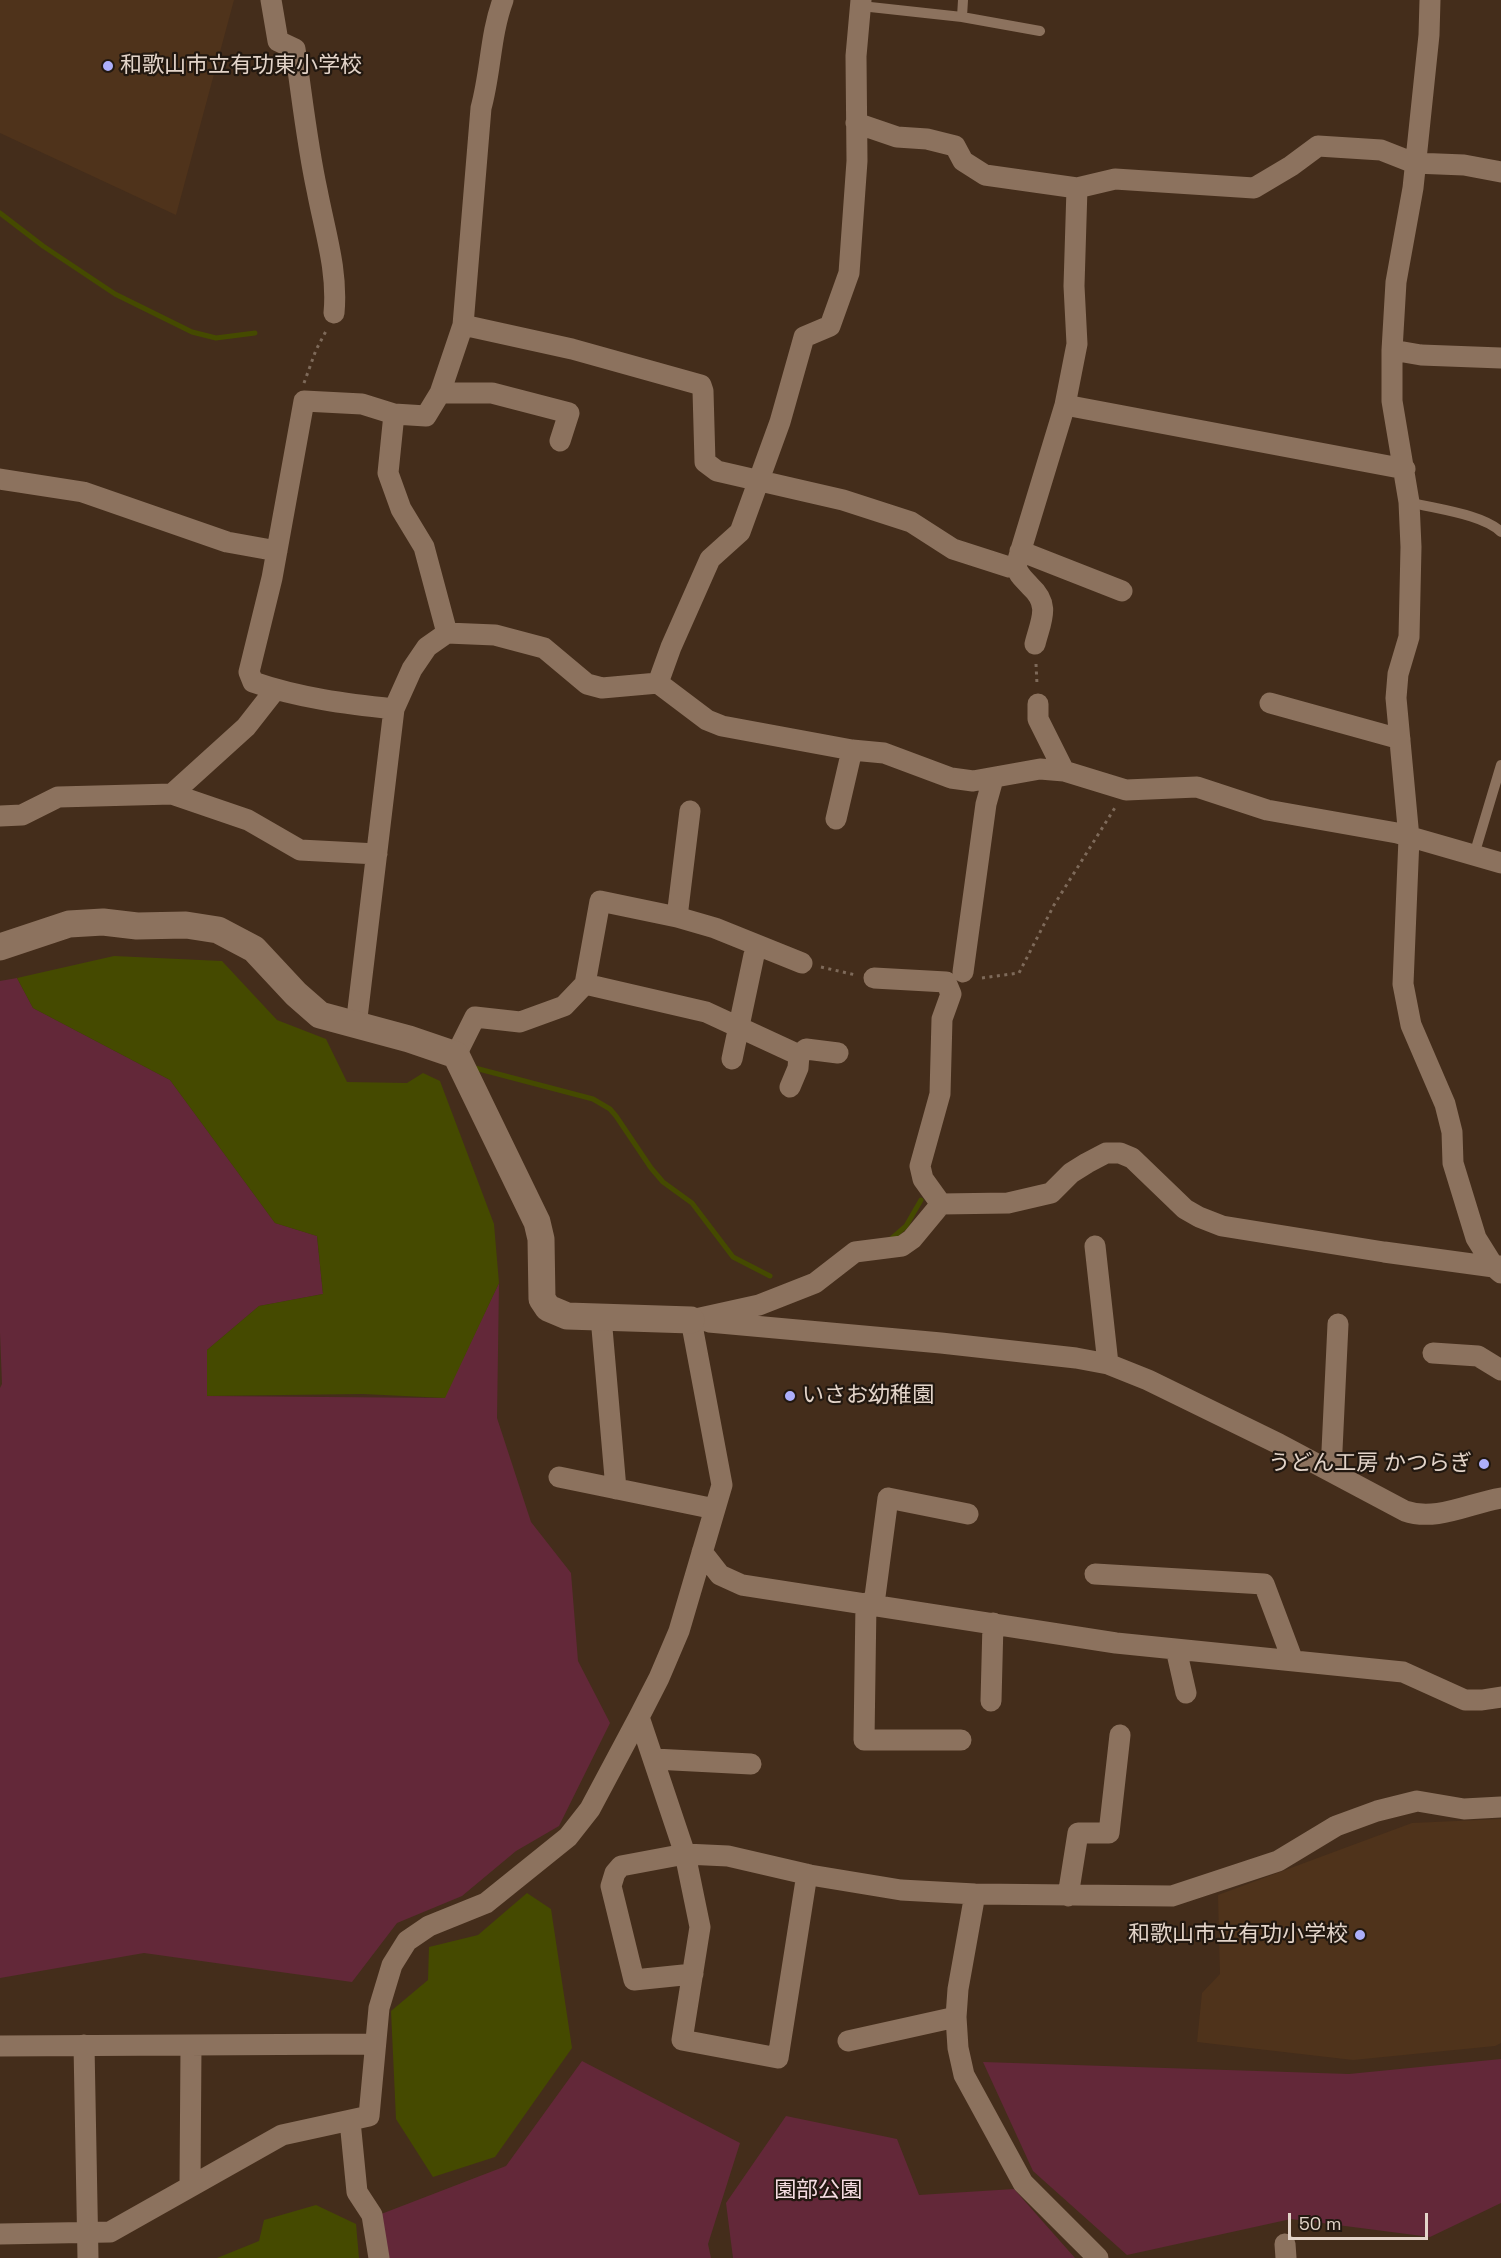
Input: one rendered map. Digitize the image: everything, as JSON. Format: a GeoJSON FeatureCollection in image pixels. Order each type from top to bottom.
{"type":"FeatureCollection","features":[{"type":"Feature","properties":{"kind":"street"},"geometry":{"type":"LineString","coordinates":[[271,0],[278,41],[295,49],[316,189],[333,266],[336,295],[334,313]]}},
{"type":"Feature","properties":{"kind":"street"},"geometry":{"type":"LineString","coordinates":[[394,709],[351,705],[274,690],[253,682],[249,672],[277,551],[304,400],[362,404],[394,414],[426,416],[440,393],[463,325],[481,108],[487,84],[495,22],[503,0]]}},
{"type":"Feature","properties":{"kind":"street"},"geometry":{"type":"LineString","coordinates":[[1430,0],[1429,35],[1413,188],[1396,282],[1392,350],[1392,401],[1405,469],[1412,547],[1409,637],[1398,674],[1396,698],[1409,837],[1403,984],[1411,1025],[1445,1104],[1452,1132],[1453,1163],[1476,1238],[1499,1269]]}},
{"type":"Feature","properties":{"kind":"street"},"geometry":{"type":"LineString","coordinates":[[658,683],[671,647],[710,559],[740,532],[780,422],[804,337],[830,326],[849,273],[856,161],[856,57],[861,3]]}},
{"type":"Feature","properties":{"kind":"street"},"geometry":{"type":"LineString","coordinates":[[856,123],[897,137],[927,139],[955,146],[963,161],[984,176],[1077,188],[1115,179],[1254,188],[1291,166],[1318,146],[1381,150],[1414,163],[1464,165],[1501,172]]}},
{"type":"Feature","properties":{"kind":"street"},"geometry":{"type":"LineString","coordinates":[[1035,644],[1044,610],[1040,595],[1018,574],[1018,559],[1065,405],[1077,344],[1074,286],[1077,188]]}},
{"type":"Feature","properties":{"kind":"street"},"geometry":{"type":"LineString","coordinates":[[463,325],[572,349],[701,385],[705,462],[717,471],[843,500],[911,522],[953,549],[1009,567],[1018,559]]}},
{"type":"Feature","properties":{"kind":"street"},"geometry":{"type":"LineString","coordinates":[[1392,350],[1421,355],[1501,358]]}},
{"type":"Feature","properties":{"kind":"street"},"geometry":{"type":"LineString","coordinates":[[440,393],[492,393],[569,413],[560,441]]}},
{"type":"Feature","properties":{"kind":"street"},"geometry":{"type":"LineString","coordinates":[[1065,405],[1405,469]]}},
{"type":"Feature","properties":{"kind":"street"},"geometry":{"type":"LineString","coordinates":[[394,414],[388,472],[401,509],[424,547],[447,633]]}},
{"type":"Feature","properties":{"kind":"street"},"geometry":{"type":"LineString","coordinates":[[0,479],[83,492],[227,542],[277,551]]}},
{"type":"Feature","properties":{"kind":"street"},"geometry":{"type":"LineString","coordinates":[[1018,559],[1122,591]]}},
{"type":"Feature","properties":{"kind":"street"},"geometry":{"type":"LineString","coordinates":[[356,1026],[394,709],[412,669],[426,647],[447,633],[495,635],[544,648],[587,684],[602,688],[658,683],[707,720],[722,726],[852,750],[884,753],[951,778],[973,781],[993,779],[1040,769],[1064,771],[1126,790],[1197,787],[1267,810],[1397,833],[1501,862]]}},
{"type":"Feature","properties":{"kind":"street"},"geometry":{"type":"LineString","coordinates":[[172,794],[246,727],[274,690]]}},
{"type":"Feature","properties":{"kind":"street"},"geometry":{"type":"LineString","coordinates":[[1038,704],[1038,719],[1064,771]]}},
{"type":"Feature","properties":{"kind":"street"},"geometry":{"type":"LineString","coordinates":[[1270,704],[1400,739]]}},
{"type":"Feature","properties":{"kind":"street"},"geometry":{"type":"LineString","coordinates":[[836,819],[852,750]]}},
{"type":"Feature","properties":{"kind":"street"},"geometry":{"type":"LineString","coordinates":[[963,972],[986,804],[993,779]]}},
{"type":"Feature","properties":{"kind":"street"},"geometry":{"type":"LineString","coordinates":[[0,816],[22,815],[58,797],[172,794],[248,820],[300,850],[377,854]]}},
{"type":"Feature","properties":{"kind":"street"},"geometry":{"type":"LineString","coordinates":[[677,917],[690,811]]}},
{"type":"Feature","properties":{"kind":"street"},"geometry":{"type":"LineString","coordinates":[[456,1055],[475,1017],[520,1022],[564,1006],[585,984],[600,901],[677,917],[715,928],[802,963]]}},
{"type":"Feature","properties":{"kind":"street"},"geometry":{"type":"LineString","coordinates":[[0,947],[69,924],[80,923],[103,922],[137,926],[186,925],[218,930],[254,950],[296,994],[320,1015],[409,1039],[456,1055],[537,1222],[541,1239],[542,1299],[548,1308],[567,1316],[691,1320],[941,1343],[1076,1358],[1107,1364],[1148,1380],[1280,1444],[1405,1511],[1417,1515],[1436,1514],[1501,1498]]}},
{"type":"Feature","properties":{"kind":"street"},"geometry":{"type":"LineString","coordinates":[[732,1059],[754,955]]}},
{"type":"Feature","properties":{"kind":"street"},"geometry":{"type":"LineString","coordinates":[[874,978],[946,982],[951,994],[942,1019],[940,1094],[920,1166],[922,1179],[941,1204]]}},
{"type":"Feature","properties":{"kind":"street"},"geometry":{"type":"LineString","coordinates":[[585,984],[706,1012],[799,1055]]}},
{"type":"Feature","properties":{"kind":"street"},"geometry":{"type":"LineString","coordinates":[[790,1087],[798,1068],[799,1055],[806,1048],[838,1053]]}},
{"type":"Feature","properties":{"kind":"street"},"geometry":{"type":"LineString","coordinates":[[691,1320],[759,1305],[815,1283],[855,1252],[902,1246],[912,1239],[941,1204],[1008,1203],[1052,1193],[1071,1173],[1106,1153],[1132,1158],[1185,1209],[1222,1226],[1499,1269]]}},
{"type":"Feature","properties":{"kind":"street"},"geometry":{"type":"LineString","coordinates":[[1095,1246],[1107,1364]]}},
{"type":"Feature","properties":{"kind":"street"},"geometry":{"type":"LineString","coordinates":[[601,1317],[616,1489]]}},
{"type":"Feature","properties":{"kind":"street"},"geometry":{"type":"LineString","coordinates":[[0,2234],[110,2232],[282,2135],[369,2116],[379,2008],[392,1965],[407,1941],[429,1926],[486,1903],[568,1837],[590,1809],[659,1678],[679,1631],[722,1485],[691,1320]]}},
{"type":"Feature","properties":{"kind":"street"},"geometry":{"type":"LineString","coordinates":[[1331,1471],[1338,1324]]}},
{"type":"Feature","properties":{"kind":"street"},"geometry":{"type":"LineString","coordinates":[[1433,1353],[1478,1356],[1501,1370]]}},
{"type":"Feature","properties":{"kind":"street"},"geometry":{"type":"LineString","coordinates":[[559,1477],[715,1509]]}},
{"type":"Feature","properties":{"kind":"street"},"geometry":{"type":"LineString","coordinates":[[961,1740],[864,1740],[870,1603],[888,1498],[968,1514]]}},
{"type":"Feature","properties":{"kind":"street"},"geometry":{"type":"LineString","coordinates":[[702,1552],[720,1575],[742,1585],[870,1603],[1116,1643],[1403,1671],[1465,1700],[1501,1697]]}},
{"type":"Feature","properties":{"kind":"street"},"geometry":{"type":"LineString","coordinates":[[1095,1574],[1264,1584],[1293,1660]]}},
{"type":"Feature","properties":{"kind":"street"},"geometry":{"type":"LineString","coordinates":[[991,1701],[993,1623]]}},
{"type":"Feature","properties":{"kind":"street"},"geometry":{"type":"LineString","coordinates":[[1176,1649],[1186,1693]]}},
{"type":"Feature","properties":{"kind":"street"},"geometry":{"type":"LineString","coordinates":[[639,1717],[686,1854],[700,1927],[682,2040],[778,2058],[807,1874]]}},
{"type":"Feature","properties":{"kind":"street"},"geometry":{"type":"LineString","coordinates":[[1068,1896],[1078,1833],[1110,1833],[1120,1736]]}},
{"type":"Feature","properties":{"kind":"street"},"geometry":{"type":"LineString","coordinates":[[654,1759],[751,1764]]}},
{"type":"Feature","properties":{"kind":"street"},"geometry":{"type":"LineString","coordinates":[[693,1974],[634,1980],[611,1886],[615,1873],[621,1866],[686,1854],[728,1856],[807,1874],[901,1890],[975,1894],[1172,1896],[1278,1861],[1336,1826],[1377,1811],[1417,1801],[1464,1809],[1501,1807]]}},
{"type":"Feature","properties":{"kind":"street"},"geometry":{"type":"LineString","coordinates":[[975,1894],[958,1989],[956,2017],[958,2048],[964,2075],[1023,2183],[1098,2258]]}},
{"type":"Feature","properties":{"kind":"street"},"geometry":{"type":"LineString","coordinates":[[848,2042],[956,2017]]}},
{"type":"Feature","properties":{"kind":"street"},"geometry":{"type":"LineString","coordinates":[[0,2046],[374,2044]]}},
{"type":"Feature","properties":{"kind":"street"},"geometry":{"type":"LineString","coordinates":[[84,2045],[88,2258]]}},
{"type":"Feature","properties":{"kind":"street"},"geometry":{"type":"LineString","coordinates":[[190,2186],[191,2046]]}},
{"type":"Feature","properties":{"kind":"street"},"geometry":{"type":"LineString","coordinates":[[350,2121],[357,2192],[372,2215],[379,2258]]}},
{"type":"Feature","properties":{"kind":"lane"},"geometry":{"type":"LineString","coordinates":[[962,17],[963,0]]}},
{"type":"Feature","properties":{"kind":"lane"},"geometry":{"type":"LineString","coordinates":[[861,3],[1040,31]]}},
{"type":"Feature","properties":{"kind":"lane"},"geometry":{"type":"LineString","coordinates":[[1409,502],[1478,519],[1493,524],[1501,532]]}},
{"type":"Feature","properties":{"kind":"lane"},"geometry":{"type":"LineString","coordinates":[[1474,855],[1501,765]]}},
{"type":"Feature","properties":{"kind":"path"},"geometry":{"type":"LineString","coordinates":[[304,400],[304,383],[316,350],[334,313]]}},
{"type":"Feature","properties":{"kind":"path"},"geometry":{"type":"LineString","coordinates":[[1035,644],[1038,704]]}},
{"type":"Feature","properties":{"kind":"path"},"geometry":{"type":"LineString","coordinates":[[951,994],[979,979],[1019,973],[1054,905],[1126,790]]}},
{"type":"Feature","properties":{"kind":"path"},"geometry":{"type":"LineString","coordinates":[[802,963],[874,978]]}},
{"type":"Feature","properties":{"kind":"shaded area","name":"和歌山市立有功東小学校"},"geometry":{"type":"Polygon","coordinates":[[[0,0],[234,0],[176,215],[0,133],[0,0]]]}},
{"type":"Feature","properties":{"kind":"shaded area"},"geometry":{"type":"Polygon","coordinates":[[[114,956],[222,961],[277,1020],[326,1039],[347,1082],[407,1083],[423,1073],[440,1081],[494,1224],[499,1283],[445,1398],[363,1394],[207,1396],[207,1350],[259,1306],[323,1294],[317,1236],[275,1223],[170,1080],[33,1008],[17,978],[114,956]]]}},
{"type":"Feature","properties":{"kind":"shaded area","name":"和歌山市立有功小学校"},"geometry":{"type":"Polygon","coordinates":[[[1501,1819],[1501,2043],[1495,2046],[1353,2060],[1197,2042],[1202,1993],[1220,1974],[1218,1895],[1412,1823],[1501,1819]]]}},
{"type":"Feature","properties":{"kind":"shaded area"},"geometry":{"type":"Polygon","coordinates":[[[527,1893],[551,1909],[572,2048],[495,2157],[433,2177],[396,2119],[391,2011],[428,1980],[429,1947],[478,1935],[527,1893]]]}},
{"type":"Feature","properties":{"kind":"shaded area"},"geometry":{"type":"Polygon","coordinates":[[[316,2205],[356,2224],[359,2258],[217,2258],[259,2241],[264,2220],[316,2205]]]}},
{"type":"Feature","properties":{"kind":"green space"},"geometry":{"type":"Polygon","coordinates":[[[17,978],[33,1008],[170,1080],[275,1223],[317,1236],[323,1294],[259,1306],[207,1350],[207,1396],[444,1398],[499,1283],[497,1418],[531,1522],[571,1573],[578,1661],[610,1723],[559,1826],[516,1851],[462,1896],[397,1923],[352,1982],[144,1953],[0,1978],[0,1388],[2,1384],[0,981],[17,978]]]}},
{"type":"Feature","properties":{"kind":"green space"},"geometry":{"type":"Polygon","coordinates":[[[1501,2059],[1501,2203],[1430,2237],[1291,2219],[1127,2255],[1033,2171],[983,2062],[1349,2074],[1501,2059]]]}},
{"type":"Feature","properties":{"kind":"green space"},"geometry":{"type":"Polygon","coordinates":[[[582,2061],[740,2143],[708,2244],[711,2258],[384,2258],[376,2216],[506,2166],[582,2061]]]}},
{"type":"Feature","properties":{"kind":"green space","name":"園部公園"},"geometry":{"type":"Polygon","coordinates":[[[786,2116],[897,2139],[919,2195],[1014,2189],[1075,2258],[733,2258],[726,2203],[786,2116]]]}},
{"type":"Feature","properties":{"kind":"waterway"},"geometry":{"type":"LineString","coordinates":[[0,213],[43,246],[115,294],[192,332],[216,338],[255,333]]}},
{"type":"Feature","properties":{"kind":"waterway"},"geometry":{"type":"LineString","coordinates":[[475,1068],[593,1099],[610,1109],[651,1168],[663,1182],[692,1203],[733,1257],[770,1276]]}},
{"type":"Feature","properties":{"kind":"waterway"},"geometry":{"type":"LineString","coordinates":[[891,1239],[906,1226],[921,1200]]}},
{"type":"Feature","properties":{"kind":"place","name":"和歌山市立有功東小学校"},"geometry":{"type":"Point","coordinates":[108,66]}},
{"type":"Feature","properties":{"kind":"place","name":"いさお幼稚園"},"geometry":{"type":"Point","coordinates":[790,1396]}},
{"type":"Feature","properties":{"kind":"place","name":"うどん工房 かつらぎ"},"geometry":{"type":"Point","coordinates":[1484,1464]}},
{"type":"Feature","properties":{"kind":"place","name":"和歌山市立有功小学校"},"geometry":{"type":"Point","coordinates":[1360,1935]}}]}
